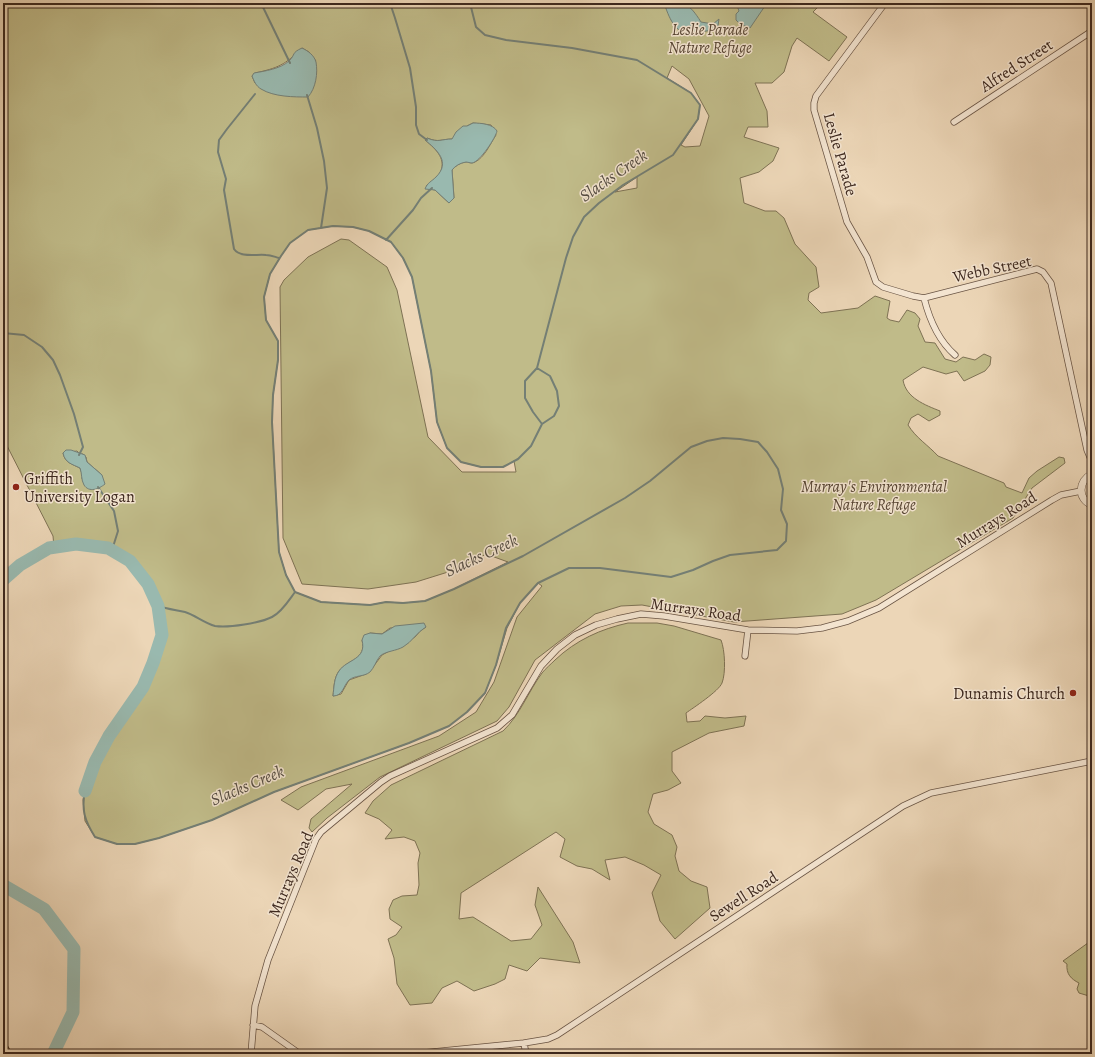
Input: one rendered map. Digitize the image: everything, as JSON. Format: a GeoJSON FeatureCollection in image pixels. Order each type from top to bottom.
{"type":"FeatureCollection","features":[{"type":"Feature","properties":{"kind":"highway"},"geometry":{"type":"LineString","coordinates":[[3,1049],[6,1054]]}},
{"type":"Feature","properties":{"kind":"street","name":"Leslie Parade"},"geometry":{"type":"LineString","coordinates":[[867,257],[847,222],[814,110],[814,103],[821,90],[885,3]]}},
{"type":"Feature","properties":{"kind":"street","name":"Alfred Street"},"geometry":{"type":"LineString","coordinates":[[954,122],[1092,30]]}},
{"type":"Feature","properties":{"kind":"street","name":"Webb Street"},"geometry":{"type":"LineString","coordinates":[[867,257],[876,282],[883,287],[924,298],[1037,269],[1043,272],[1050,283],[1087,450],[1092,462]]}},
{"type":"Feature","properties":{"kind":"street"},"geometry":{"type":"LineString","coordinates":[[924,298],[927,310],[943,343],[955,355]]}},
{"type":"Feature","properties":{"kind":"street"},"geometry":{"type":"LineString","coordinates":[[1092,474],[1083,480],[1081,486],[1084,500],[1092,508]]}},
{"type":"Feature","properties":{"kind":"street","name":"Murrays Road"},"geometry":{"type":"LineString","coordinates":[[251,1054],[255,1006],[268,960],[316,839],[328,825],[390,776],[497,728],[512,715],[541,666],[557,649],[575,635],[596,625],[617,618],[641,614],[664,616],[748,630],[797,630],[822,628],[848,621],[879,608],[1055,498],[1081,491]]}},
{"type":"Feature","properties":{"kind":"street"},"geometry":{"type":"LineString","coordinates":[[745,656],[748,630]]}},
{"type":"Feature","properties":{"kind":"street","name":"Sewell Road"},"geometry":{"type":"LineString","coordinates":[[412,1054],[524,1043],[548,1039],[918,797],[931,793],[1092,761]]}},
{"type":"Feature","properties":{"kind":"street"},"geometry":{"type":"LineString","coordinates":[[253,1025],[262,1027],[300,1054]]}},
{"type":"Feature","properties":{"kind":"street"},"geometry":{"type":"LineString","coordinates":[[524,1043],[526,1054]]}},
{"type":"Feature","properties":{"kind":"green space"},"geometry":{"type":"Polygon","coordinates":[[[3,3],[822,3],[813,12],[847,37],[829,61],[797,38],[792,46],[784,72],[772,83],[755,83],[767,111],[768,127],[748,127],[744,137],[779,148],[773,161],[759,172],[740,178],[744,203],[765,211],[776,211],[784,218],[795,244],[816,267],[819,287],[809,293],[808,300],[821,313],[858,308],[875,296],[890,301],[887,318],[890,320],[899,322],[907,310],[915,313],[920,319],[918,326],[925,342],[935,343],[945,359],[956,362],[963,357],[975,360],[984,354],[991,357],[990,365],[985,371],[964,381],[957,371],[946,374],[923,367],[903,380],[908,392],[912,396],[922,403],[940,411],[940,415],[929,421],[918,414],[911,418],[908,425],[918,438],[938,456],[1004,483],[1006,487],[1022,493],[1029,478],[1037,471],[1059,457],[1064,458],[1065,463],[1032,488],[1013,518],[876,600],[842,614],[734,622],[642,605],[621,606],[595,614],[535,660],[509,707],[497,721],[380,777],[327,818],[312,832],[309,828],[311,819],[352,784],[326,789],[298,810],[281,800],[301,787],[439,736],[476,712],[494,682],[517,617],[542,586],[538,583],[520,603],[507,628],[496,665],[485,693],[467,712],[449,726],[409,743],[274,792],[212,820],[159,838],[135,844],[117,844],[95,837],[85,821],[83,800],[95,762],[109,736],[143,687],[153,663],[162,635],[158,606],[148,584],[130,561],[108,548],[76,544],[54,547],[53,536],[3,438],[3,3]],[[302,48],[281,65],[255,73],[252,76],[255,83],[316,61],[309,52],[302,48]],[[672,66],[667,78],[691,93],[700,105],[698,119],[681,145],[685,147],[700,146],[709,116],[689,79],[672,66]],[[473,123],[467,126],[453,139],[437,141],[427,138],[425,140],[440,155],[442,164],[439,175],[426,186],[435,190],[449,203],[454,198],[452,170],[461,163],[472,163],[479,160],[496,135],[491,125],[473,123]],[[637,177],[615,192],[637,188],[637,177]],[[333,226],[308,230],[290,243],[270,274],[264,297],[266,320],[278,341],[278,360],[273,395],[272,422],[279,552],[286,575],[295,592],[321,602],[370,605],[386,602],[403,603],[425,601],[454,589],[508,562],[486,554],[464,567],[416,582],[368,589],[302,584],[283,538],[280,287],[284,280],[308,257],[341,239],[349,240],[387,267],[397,290],[428,437],[462,472],[516,472],[514,461],[503,467],[481,467],[461,462],[447,448],[437,422],[431,371],[412,277],[403,258],[391,242],[369,231],[353,227],[333,226]],[[77,451],[63,453],[69,463],[80,468],[82,479],[102,475],[87,462],[86,457],[83,454],[80,454],[77,451]],[[426,627],[390,628],[382,634],[370,633],[362,640],[362,652],[343,667],[337,674],[334,683],[333,696],[341,694],[349,680],[370,671],[382,655],[415,637],[426,627]]]}},
{"type":"Feature","properties":{"kind":"green space"},"geometry":{"type":"Polygon","coordinates":[[[628,623],[657,623],[674,626],[721,640],[724,662],[722,683],[711,695],[686,713],[687,722],[700,721],[705,716],[725,718],[746,716],[744,726],[709,733],[672,752],[672,771],[681,783],[668,790],[653,794],[648,812],[654,824],[672,835],[677,847],[675,856],[679,871],[691,881],[707,887],[710,908],[675,939],[660,921],[652,893],[661,875],[644,865],[625,857],[605,860],[610,880],[592,869],[577,866],[560,857],[565,839],[556,832],[461,893],[459,919],[473,917],[511,941],[531,939],[542,925],[535,905],[538,887],[573,942],[580,963],[540,958],[527,971],[509,965],[505,979],[495,984],[474,991],[457,981],[442,988],[432,1003],[410,1005],[397,984],[394,958],[388,939],[396,935],[402,927],[390,919],[389,909],[393,900],[402,896],[417,895],[419,885],[418,863],[420,853],[415,841],[404,837],[385,839],[392,830],[379,819],[365,813],[373,801],[391,785],[503,731],[519,711],[542,673],[563,653],[589,636],[608,628],[628,623]]]}},
{"type":"Feature","properties":{"kind":"green space"},"geometry":{"type":"Polygon","coordinates":[[[1092,940],[1092,994],[1089,996],[1079,993],[1077,989],[1079,983],[1070,976],[1067,971],[1067,964],[1063,961],[1092,940]]]}},
{"type":"Feature","properties":{"kind":"water"},"geometry":{"type":"Polygon","coordinates":[[[664,3],[686,5],[693,11],[701,22],[713,24],[719,19],[718,26],[712,30],[694,35],[686,34],[673,24],[664,3]]]}},
{"type":"Feature","properties":{"kind":"water"},"geometry":{"type":"Polygon","coordinates":[[[736,3],[767,3],[750,28],[740,24],[736,20],[736,14],[739,11],[736,3]]]}},
{"type":"Feature","properties":{"kind":"water"},"geometry":{"type":"Polygon","coordinates":[[[302,48],[312,55],[317,66],[315,85],[308,97],[290,97],[272,94],[256,85],[252,76],[254,73],[285,64],[291,59],[296,51],[302,48]]]}},
{"type":"Feature","properties":{"kind":"water"},"geometry":{"type":"Polygon","coordinates":[[[473,123],[490,125],[497,131],[491,143],[475,162],[460,164],[452,170],[454,198],[449,203],[435,190],[425,189],[440,172],[442,161],[438,152],[425,140],[427,138],[437,141],[452,139],[456,132],[463,126],[473,123]]]}},
{"type":"Feature","properties":{"kind":"water"},"geometry":{"type":"Polygon","coordinates":[[[66,450],[71,450],[85,455],[87,462],[102,475],[105,484],[91,490],[86,487],[82,481],[80,468],[69,463],[65,459],[63,453],[66,450]]]}},
{"type":"Feature","properties":{"kind":"water"},"geometry":{"type":"Polygon","coordinates":[[[424,623],[426,627],[406,645],[380,656],[370,672],[365,675],[351,678],[341,693],[333,696],[334,683],[337,674],[342,667],[362,652],[362,640],[364,635],[370,633],[382,634],[395,626],[424,623]]]}},
{"type":"Feature","properties":{"kind":"waterway"},"geometry":{"type":"LineString","coordinates":[[261,3],[290,63]]}},
{"type":"Feature","properties":{"kind":"waterway"},"geometry":{"type":"LineString","coordinates":[[390,3],[410,68],[416,107],[416,125],[419,134],[427,140]]}},
{"type":"Feature","properties":{"kind":"waterway","name":"Slacks Creek"},"geometry":{"type":"LineString","coordinates":[[85,791],[83,804],[85,815],[95,837],[117,844],[135,844],[159,838],[212,820],[274,792],[409,743],[449,726],[467,712],[485,693],[496,665],[506,628],[520,603],[538,583],[569,568],[600,568],[671,577],[730,555],[777,550],[786,541],[787,524],[781,510],[783,489],[778,469],[767,452],[758,442],[723,438],[707,441],[691,447],[650,481],[625,498],[523,556],[425,601],[403,603],[386,602],[370,605],[321,602],[295,592],[286,575],[279,552],[272,422],[273,395],[278,360],[278,341],[266,320],[264,297],[270,274],[290,243],[308,230],[333,226],[353,227],[369,231],[391,242],[403,258],[412,277],[431,371],[437,422],[447,448],[461,462],[481,467],[503,467],[518,459],[531,446],[542,424],[525,398],[525,381],[537,368],[566,258],[573,237],[584,217],[599,203],[623,185],[673,155],[698,119],[700,105],[691,93],[637,60],[572,48],[506,40],[485,35],[476,27],[470,3]]}},
{"type":"Feature","properties":{"kind":"waterway"},"geometry":{"type":"LineString","coordinates":[[255,94],[219,140],[218,152],[226,179],[224,190],[234,249],[240,254],[244,255],[268,255],[279,258]]}},
{"type":"Feature","properties":{"kind":"waterway"},"geometry":{"type":"LineString","coordinates":[[307,95],[317,128],[324,161],[327,188],[321,228]]}},
{"type":"Feature","properties":{"kind":"waterway"},"geometry":{"type":"LineString","coordinates":[[386,240],[413,210],[421,198],[432,188]]}},
{"type":"Feature","properties":{"kind":"waterway"},"geometry":{"type":"LineString","coordinates":[[3,333],[24,335],[42,347],[53,360],[74,414],[83,447],[79,455]]}},
{"type":"Feature","properties":{"kind":"waterway"},"geometry":{"type":"LineString","coordinates":[[537,368],[550,376],[557,391],[559,406],[554,416],[542,424]]}},
{"type":"Feature","properties":{"kind":"waterway"},"geometry":{"type":"LineString","coordinates":[[98,487],[114,511],[118,531],[112,550]]}},
{"type":"Feature","properties":{"kind":"waterway","name":"Slacks Creek"},"geometry":{"type":"LineString","coordinates":[[3,580],[20,565],[49,548],[76,544],[108,548],[130,561],[148,584],[158,606],[162,635],[153,663],[143,687],[109,736],[95,762],[85,791]]}},
{"type":"Feature","properties":{"kind":"waterway"},"geometry":{"type":"LineString","coordinates":[[158,606],[185,612],[215,626],[236,626],[260,621],[276,615],[295,592]]}},
{"type":"Feature","properties":{"kind":"waterway","name":"Slacks Creek"},"geometry":{"type":"LineString","coordinates":[[3,885],[44,909],[74,949],[73,1012],[53,1054]]}},
{"type":"Feature","properties":{"kind":"place","name":"Griffith University Logan"},"geometry":{"type":"Point","coordinates":[16,487]}},
{"type":"Feature","properties":{"kind":"place","name":"Dunamis Church"},"geometry":{"type":"Point","coordinates":[1073,693]}},
{"type":"Feature","properties":{"kind":"park label","name":"Leslie Parade Nature Refuge"},"geometry":{"type":"Point","coordinates":[710,38]}},
{"type":"Feature","properties":{"kind":"park label","name":"Murray's Environmental Nature Refuge"},"geometry":{"type":"Point","coordinates":[874,495]}}]}
